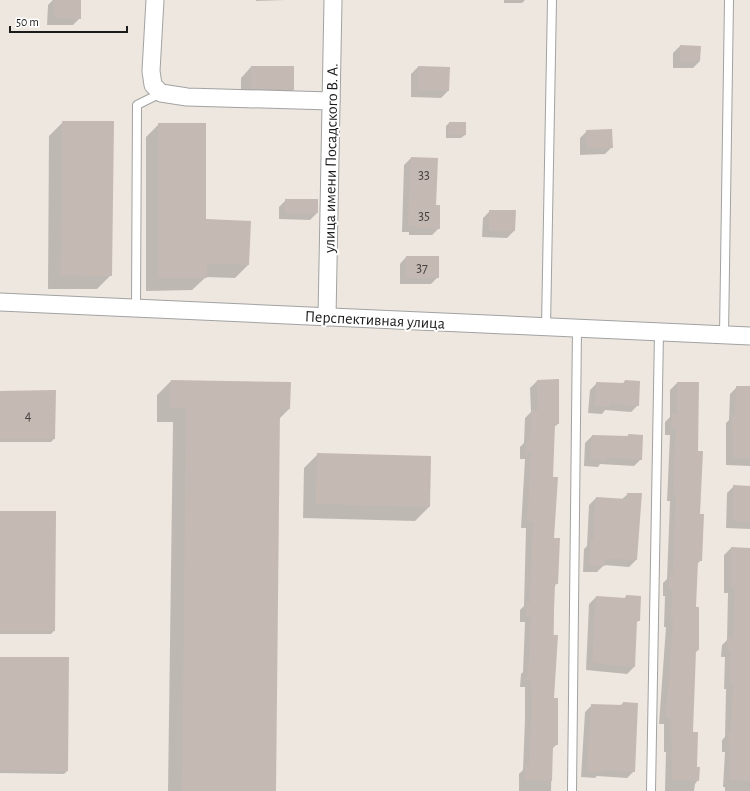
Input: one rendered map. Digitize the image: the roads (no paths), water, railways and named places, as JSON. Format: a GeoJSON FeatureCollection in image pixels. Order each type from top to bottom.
{"type":"FeatureCollection","features":[{"type":"Feature","properties":{"kind":"street"},"geometry":{"type":"LineString","coordinates":[[155,0],[151,72],[153,85],[161,94],[187,97],[331,101]]}},
{"type":"Feature","properties":{"kind":"street","name":"улица имени Посадского В. А."},"geometry":{"type":"LineString","coordinates":[[327,317],[333,0]]}},
{"type":"Feature","properties":{"kind":"street","name":"Перспективная улица"},"geometry":{"type":"LineString","coordinates":[[0,302],[750,336]]}},
{"type":"Feature","properties":{"kind":"lane"},"geometry":{"type":"LineString","coordinates":[[546,327],[552,0]]}},
{"type":"Feature","properties":{"kind":"lane"},"geometry":{"type":"LineString","coordinates":[[724,335],[729,0]]}},
{"type":"Feature","properties":{"kind":"lane"},"geometry":{"type":"LineString","coordinates":[[136,308],[137,105],[161,94]]}},
{"type":"Feature","properties":{"kind":"lane"},"geometry":{"type":"LineString","coordinates":[[572,791],[577,328]]}},
{"type":"Feature","properties":{"kind":"lane"},"geometry":{"type":"LineString","coordinates":[[651,791],[659,332]]}}]}
